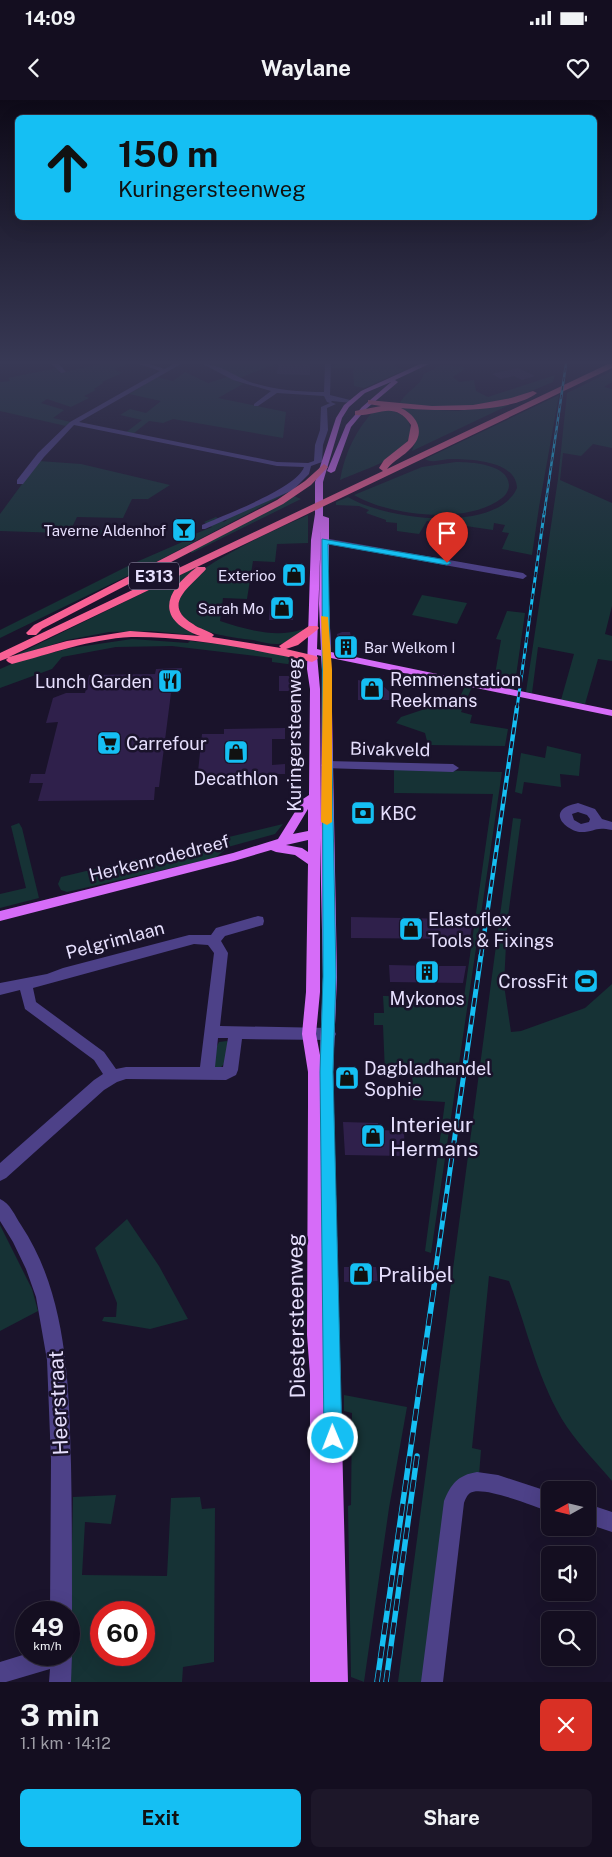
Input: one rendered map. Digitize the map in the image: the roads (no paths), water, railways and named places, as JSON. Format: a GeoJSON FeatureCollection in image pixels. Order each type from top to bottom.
{"type":"FeatureCollection","features":[{"type":"Feature","properties":{"kind":"highway"},"geometry":{"type":"LineString","coordinates":[[383,468],[386,463],[403,452],[412,443],[413,438]]}},
{"type":"Feature","properties":{"kind":"highway","name":"E313"},"geometry":{"type":"LineString","coordinates":[[354,485],[383,468],[449,438]]}},
{"type":"Feature","properties":{"kind":"highway","name":"E313"},"geometry":{"type":"LineString","coordinates":[[0,648],[453,438]]}},
{"type":"Feature","properties":{"kind":"highway"},"geometry":{"type":"LineString","coordinates":[[32,633],[38,627],[288,497],[308,483],[324,467]]}},
{"type":"Feature","properties":{"kind":"highway","name":"E313"},"geometry":{"type":"LineString","coordinates":[[0,657],[217,554],[300,510]]}},
{"type":"Feature","properties":{"kind":"highway"},"geometry":{"type":"LineString","coordinates":[[217,554],[215,559],[189,577],[177,590],[173,608],[177,617],[184,624],[204,634],[285,646],[313,654]]}},
{"type":"Feature","properties":{"kind":"highway"},"geometry":{"type":"LineString","coordinates":[[285,646],[299,640],[306,632],[313,628]]}},
{"type":"Feature","properties":{"kind":"highway"},"geometry":{"type":"LineString","coordinates":[[0,664],[67,644],[130,634],[176,636],[313,654]]}},
{"type":"Feature","properties":{"kind":"main road","name":"Kuringersteenweg"},"geometry":{"type":"LineString","coordinates":[[323,1160],[315,1072],[309,1034],[313,992],[312,798],[314,689],[312,670],[315,540],[319,514],[319,482],[334,438]]}},
{"type":"Feature","properties":{"kind":"main road","name":"Kuringersteenweg"},"geometry":{"type":"LineString","coordinates":[[323,1160],[329,1034],[324,541],[327,482],[343,438]]}},
{"type":"Feature","properties":{"kind":"main road"},"geometry":{"type":"LineString","coordinates":[[313,654],[382,665],[612,713]]}},
{"type":"Feature","properties":{"kind":"main road"},"geometry":{"type":"LineString","coordinates":[[282,842],[312,798]]}},
{"type":"Feature","properties":{"kind":"main road","name":"Herkenrodedreef"},"geometry":{"type":"LineString","coordinates":[[0,916],[234,858],[312,834],[327,834]]}},
{"type":"Feature","properties":{"kind":"main road"},"geometry":{"type":"LineString","coordinates":[[266,848],[290,848],[298,851],[313,862]]}},
{"type":"Feature","properties":{"kind":"main road","name":"Diestersteenweg"},"geometry":{"type":"LineString","coordinates":[[321,1682],[319,1375],[316,1335],[323,1160]]}},
{"type":"Feature","properties":{"kind":"main road","name":"Diestersteenweg"},"geometry":{"type":"LineString","coordinates":[[323,1160],[337,1682]]}},
{"type":"Feature","properties":{"kind":"street"},"geometry":{"type":"LineString","coordinates":[[20,482],[41,455],[58,438]]}},
{"type":"Feature","properties":{"kind":"street"},"geometry":{"type":"LineString","coordinates":[[146,438],[277,464],[308,465],[318,462],[322,438]]}},
{"type":"Feature","properties":{"kind":"street"},"geometry":{"type":"LineString","coordinates":[[205,527],[290,488],[306,472],[308,465]]}},
{"type":"Feature","properties":{"kind":"street"},"geometry":{"type":"LineString","coordinates":[[324,541],[524,576]]}},
{"type":"Feature","properties":{"kind":"street","name":"Bivakveld"},"geometry":{"type":"LineString","coordinates":[[326,765],[453,768]]}},
{"type":"Feature","properties":{"kind":"street"},"geometry":{"type":"LineString","coordinates":[[596,822],[612,826]]}},
{"type":"Feature","properties":{"kind":"street"},"geometry":{"type":"LineString","coordinates":[[207,1073],[222,953],[220,946],[214,941],[222,932],[258,921]]}},
{"type":"Feature","properties":{"kind":"street","name":"Pelgrimlaan"},"geometry":{"type":"LineString","coordinates":[[0,989],[48,979],[63,973],[189,940],[204,938],[214,941]]}},
{"type":"Feature","properties":{"kind":"street"},"geometry":{"type":"LineString","coordinates":[[26,983],[30,1005],[99,1056],[113,1076]]}},
{"type":"Feature","properties":{"kind":"street"},"geometry":{"type":"LineString","coordinates":[[212,1032],[329,1034]]}},
{"type":"Feature","properties":{"kind":"street"},"geometry":{"type":"LineString","coordinates":[[0,1173],[98,1085],[113,1076],[126,1073],[226,1074],[231,1070],[236,1033]]}},
{"type":"Feature","properties":{"kind":"street","name":"Heerstraat"},"geometry":{"type":"LineString","coordinates":[[0,1207],[35,1270],[48,1304],[56,1345],[60,1406],[62,1601]]}},
{"type":"Feature","properties":{"kind":"street"},"geometry":{"type":"LineString","coordinates":[[432,1682],[454,1501],[461,1488],[468,1483],[487,1482],[541,1499]]}},
{"type":"Feature","properties":{"kind":"street"},"geometry":{"type":"LineString","coordinates":[[596,1517],[612,1522]]}},
{"type":"Feature","properties":{"kind":"street"},"geometry":{"type":"LineString","coordinates":[[0,1672],[22,1666]]}},
{"type":"Feature","properties":{"kind":"street"},"geometry":{"type":"LineString","coordinates":[[60,1682],[61,1666]]}},
{"type":"Feature","properties":{"kind":"railway"},"geometry":{"type":"LineString","coordinates":[[544,515],[555,438]]}},
{"type":"Feature","properties":{"kind":"railway"},"geometry":{"type":"LineString","coordinates":[[517,708],[544,514]]}},
{"type":"Feature","properties":{"kind":"railway"},"geometry":{"type":"LineString","coordinates":[[481,956],[517,707]]}},
{"type":"Feature","properties":{"kind":"railway"},"geometry":{"type":"LineString","coordinates":[[435,1274],[481,955]]}},
{"type":"Feature","properties":{"kind":"railway"},"geometry":{"type":"LineString","coordinates":[[377,1682],[436,1273]]}},
{"type":"Feature","properties":{"kind":"railway"},"geometry":{"type":"LineString","coordinates":[[386,1682],[417,1456]]}},
{"type":"Feature","properties":{"kind":"place","name":"Taverne Aldenhof"},"geometry":{"type":"Point","coordinates":[184,530]}},
{"type":"Feature","properties":{"kind":"place","name":"Exterioo"},"geometry":{"type":"Point","coordinates":[294,575]}},
{"type":"Feature","properties":{"kind":"place","name":"Sarah Mo"},"geometry":{"type":"Point","coordinates":[282,608]}},
{"type":"Feature","properties":{"kind":"place","name":"Bar Welkom I"},"geometry":{"type":"Point","coordinates":[346,647]}},
{"type":"Feature","properties":{"kind":"place","name":"Lunch Garden"},"geometry":{"type":"Point","coordinates":[170,681]}},
{"type":"Feature","properties":{"kind":"place","name":"Remmenstation Reekmans"},"geometry":{"type":"Point","coordinates":[372,689]}},
{"type":"Feature","properties":{"kind":"place","name":"Carrefour"},"geometry":{"type":"Point","coordinates":[109,743]}},
{"type":"Feature","properties":{"kind":"place","name":"Decathlon"},"geometry":{"type":"Point","coordinates":[236,752]}},
{"type":"Feature","properties":{"kind":"place","name":"KBC"},"geometry":{"type":"Point","coordinates":[363,813]}},
{"type":"Feature","properties":{"kind":"place","name":"Elastoflex Tools & Fixings"},"geometry":{"type":"Point","coordinates":[411,929]}},
{"type":"Feature","properties":{"kind":"place","name":"Mykonos"},"geometry":{"type":"Point","coordinates":[427,972]}},
{"type":"Feature","properties":{"kind":"place","name":"CrossFit"},"geometry":{"type":"Point","coordinates":[586,981]}},
{"type":"Feature","properties":{"kind":"place","name":"Dagbladhandel Sophie"},"geometry":{"type":"Point","coordinates":[347,1078]}},
{"type":"Feature","properties":{"kind":"place","name":"Interieur Hermans"},"geometry":{"type":"Point","coordinates":[373,1136]}},
{"type":"Feature","properties":{"kind":"place","name":"Pralibel"},"geometry":{"type":"Point","coordinates":[361,1274]}}]}
